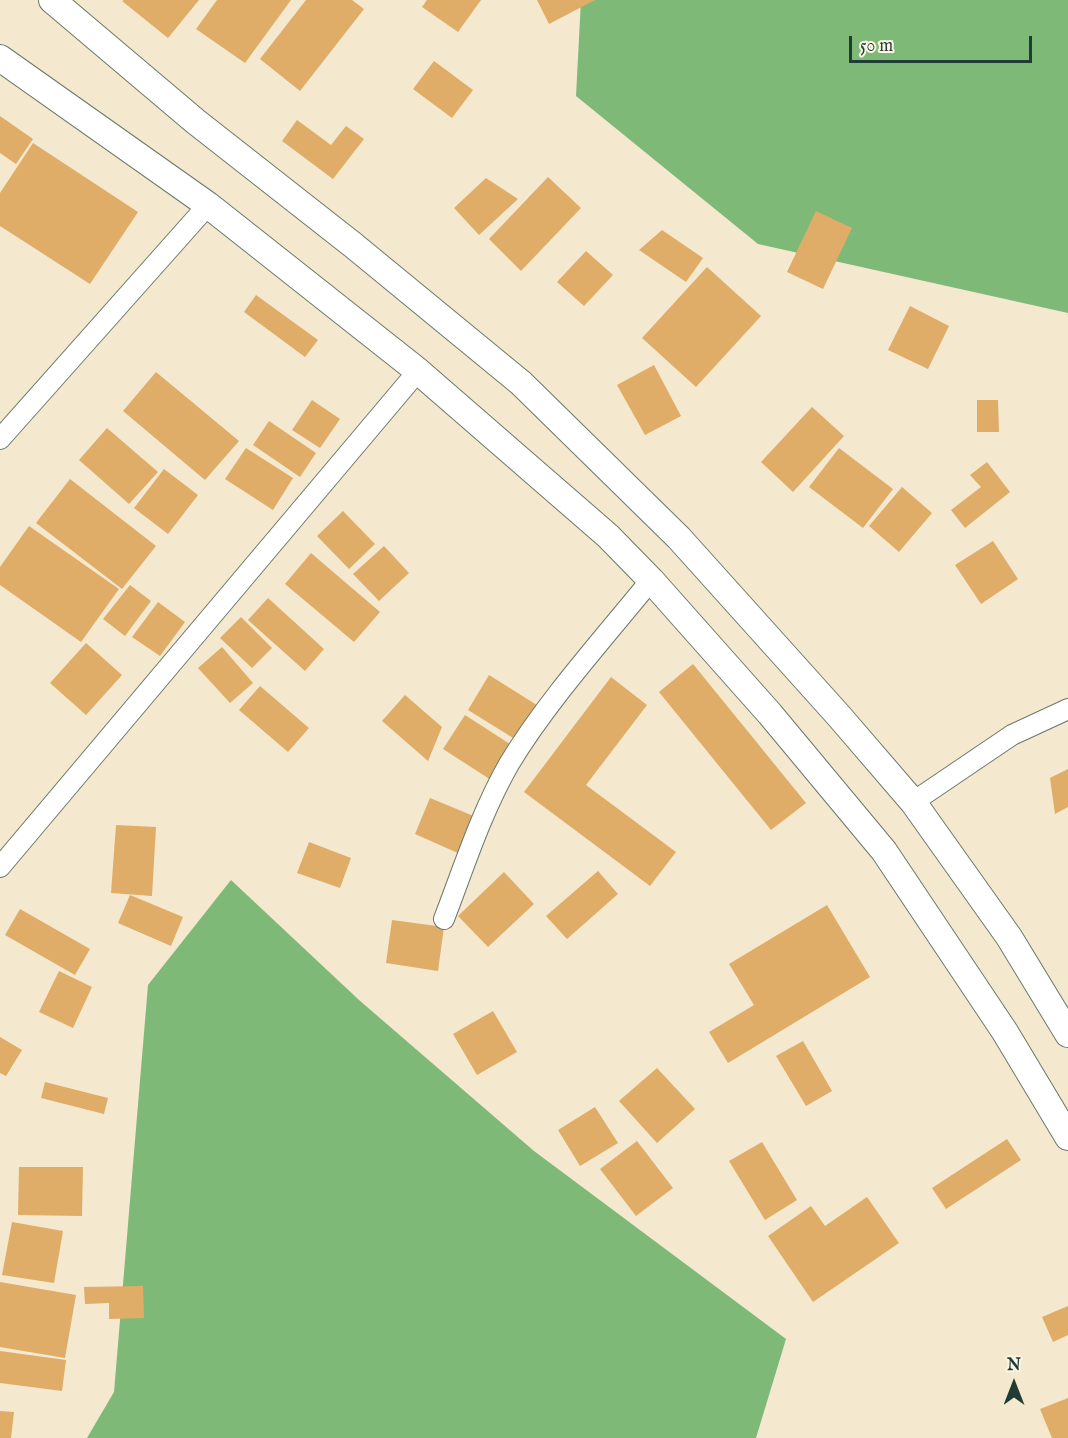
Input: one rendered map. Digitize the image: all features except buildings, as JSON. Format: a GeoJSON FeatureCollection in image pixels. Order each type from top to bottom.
{"type":"FeatureCollection","features":[{"type":"Feature","properties":{"kind":"street"},"geometry":{"type":"LineString","coordinates":[[52,0],[195,121],[353,245],[520,383],[679,538],[913,802],[1009,937],[1068,1034]]}},
{"type":"Feature","properties":{"kind":"street"},"geometry":{"type":"LineString","coordinates":[[0,58],[208,205],[418,371],[608,536],[651,580],[770,714],[884,851],[1005,1032],[1068,1137]]}},
{"type":"Feature","properties":{"kind":"street"},"geometry":{"type":"LineString","coordinates":[[0,440],[208,205]]}},
{"type":"Feature","properties":{"kind":"street"},"geometry":{"type":"LineString","coordinates":[[0,867],[418,371]]}},
{"type":"Feature","properties":{"kind":"street"},"geometry":{"type":"LineString","coordinates":[[444,919],[481,820],[510,764],[551,704],[651,580]]}},
{"type":"Feature","properties":{"kind":"street"},"geometry":{"type":"LineString","coordinates":[[913,802],[1012,735],[1068,709]]}},
{"type":"Feature","properties":{"kind":"green space"},"geometry":{"type":"Polygon","coordinates":[[[581,0],[1068,0],[1068,313],[758,244],[576,96],[581,0]]]}},
{"type":"Feature","properties":{"kind":"green space"},"geometry":{"type":"Polygon","coordinates":[[[231,880],[359,1000],[534,1151],[786,1339],[756,1438],[87,1438],[114,1392],[148,985],[231,880]]]}}]}
